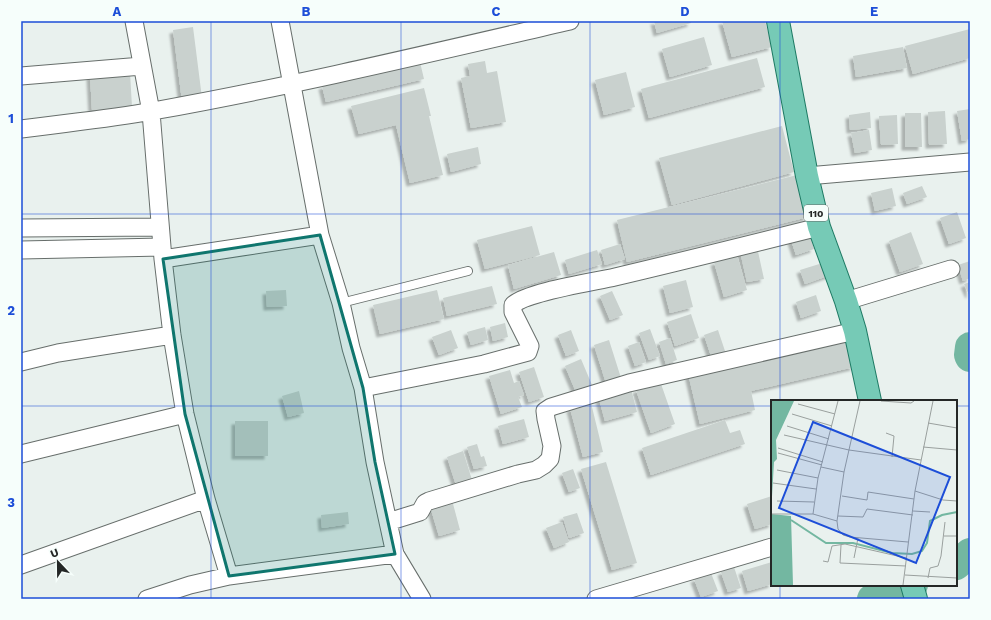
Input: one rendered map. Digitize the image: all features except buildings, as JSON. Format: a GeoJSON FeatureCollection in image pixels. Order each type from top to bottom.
{"type":"FeatureCollection","features":[{"type":"Feature","properties":{"kind":"main road","name":"110"},"geometry":{"type":"LineString","coordinates":[[778,21],[807,176],[819,227],[846,301],[855,331],[870,400]]}},
{"type":"Feature","properties":{"kind":"main road"},"geometry":{"type":"LineString","coordinates":[[912,586],[916,599]]}},
{"type":"Feature","properties":{"kind":"street"},"geometry":{"type":"LineString","coordinates":[[134,21],[151,112],[162,253],[172,335],[185,414],[206,499],[229,576]]}},
{"type":"Feature","properties":{"kind":"street"},"geometry":{"type":"LineString","coordinates":[[280,21],[320,235],[341,303],[351,348],[363,388],[374,462],[395,554],[422,599]]}},
{"type":"Feature","properties":{"kind":"street"},"geometry":{"type":"LineString","coordinates":[[21,130],[151,112],[292,84],[570,21]]}},
{"type":"Feature","properties":{"kind":"street"},"geometry":{"type":"LineString","coordinates":[[21,76],[142,66]]}},
{"type":"Feature","properties":{"kind":"street"},"geometry":{"type":"LineString","coordinates":[[807,176],[970,162]]}},
{"type":"Feature","properties":{"kind":"street"},"geometry":{"type":"LineString","coordinates":[[21,228],[160,227]]}},
{"type":"Feature","properties":{"kind":"street"},"geometry":{"type":"LineString","coordinates":[[363,388],[484,364],[528,352],[530,346],[513,312],[513,305],[518,300],[819,227]]}},
{"type":"Feature","properties":{"kind":"street"},"geometry":{"type":"LineString","coordinates":[[21,250],[162,253],[320,235]]}},
{"type":"Feature","properties":{"kind":"street"},"geometry":{"type":"LineString","coordinates":[[846,301],[951,270]]}},
{"type":"Feature","properties":{"kind":"street"},"geometry":{"type":"LineString","coordinates":[[388,522],[420,512],[425,503],[429,501],[536,470],[544,465],[550,459],[552,446],[545,411],[551,407],[629,384],[855,331]]}},
{"type":"Feature","properties":{"kind":"street"},"geometry":{"type":"LineString","coordinates":[[21,362],[58,353],[172,335]]}},
{"type":"Feature","properties":{"kind":"street"},"geometry":{"type":"LineString","coordinates":[[21,454],[185,414]]}},
{"type":"Feature","properties":{"kind":"street"},"geometry":{"type":"LineString","coordinates":[[21,565],[206,499]]}},
{"type":"Feature","properties":{"kind":"street"},"geometry":{"type":"LineString","coordinates":[[596,599],[771,547]]}},
{"type":"Feature","properties":{"kind":"street"},"geometry":{"type":"LineString","coordinates":[[147,599],[190,585],[229,576],[395,554]]}},
{"type":"Feature","properties":{"kind":"lane"},"geometry":{"type":"LineString","coordinates":[[341,303],[468,271]]}},
{"type":"Feature","properties":{"kind":"highlighted area"},"geometry":{"type":"Polygon","coordinates":[[[320,235],[363,388],[375,462],[395,554],[229,576],[185,414],[163,259],[320,235]]]}},
{"type":"Feature","properties":{"kind":"waterway"},"geometry":{"type":"LineString","coordinates":[[970,347],[970,357]]}},
{"type":"Feature","properties":{"kind":"waterway"},"geometry":{"type":"LineString","coordinates":[[957,564],[970,553]]}},
{"type":"Feature","properties":{"kind":"waterway"},"geometry":{"type":"LineString","coordinates":[[872,599],[910,586]]}}]}
